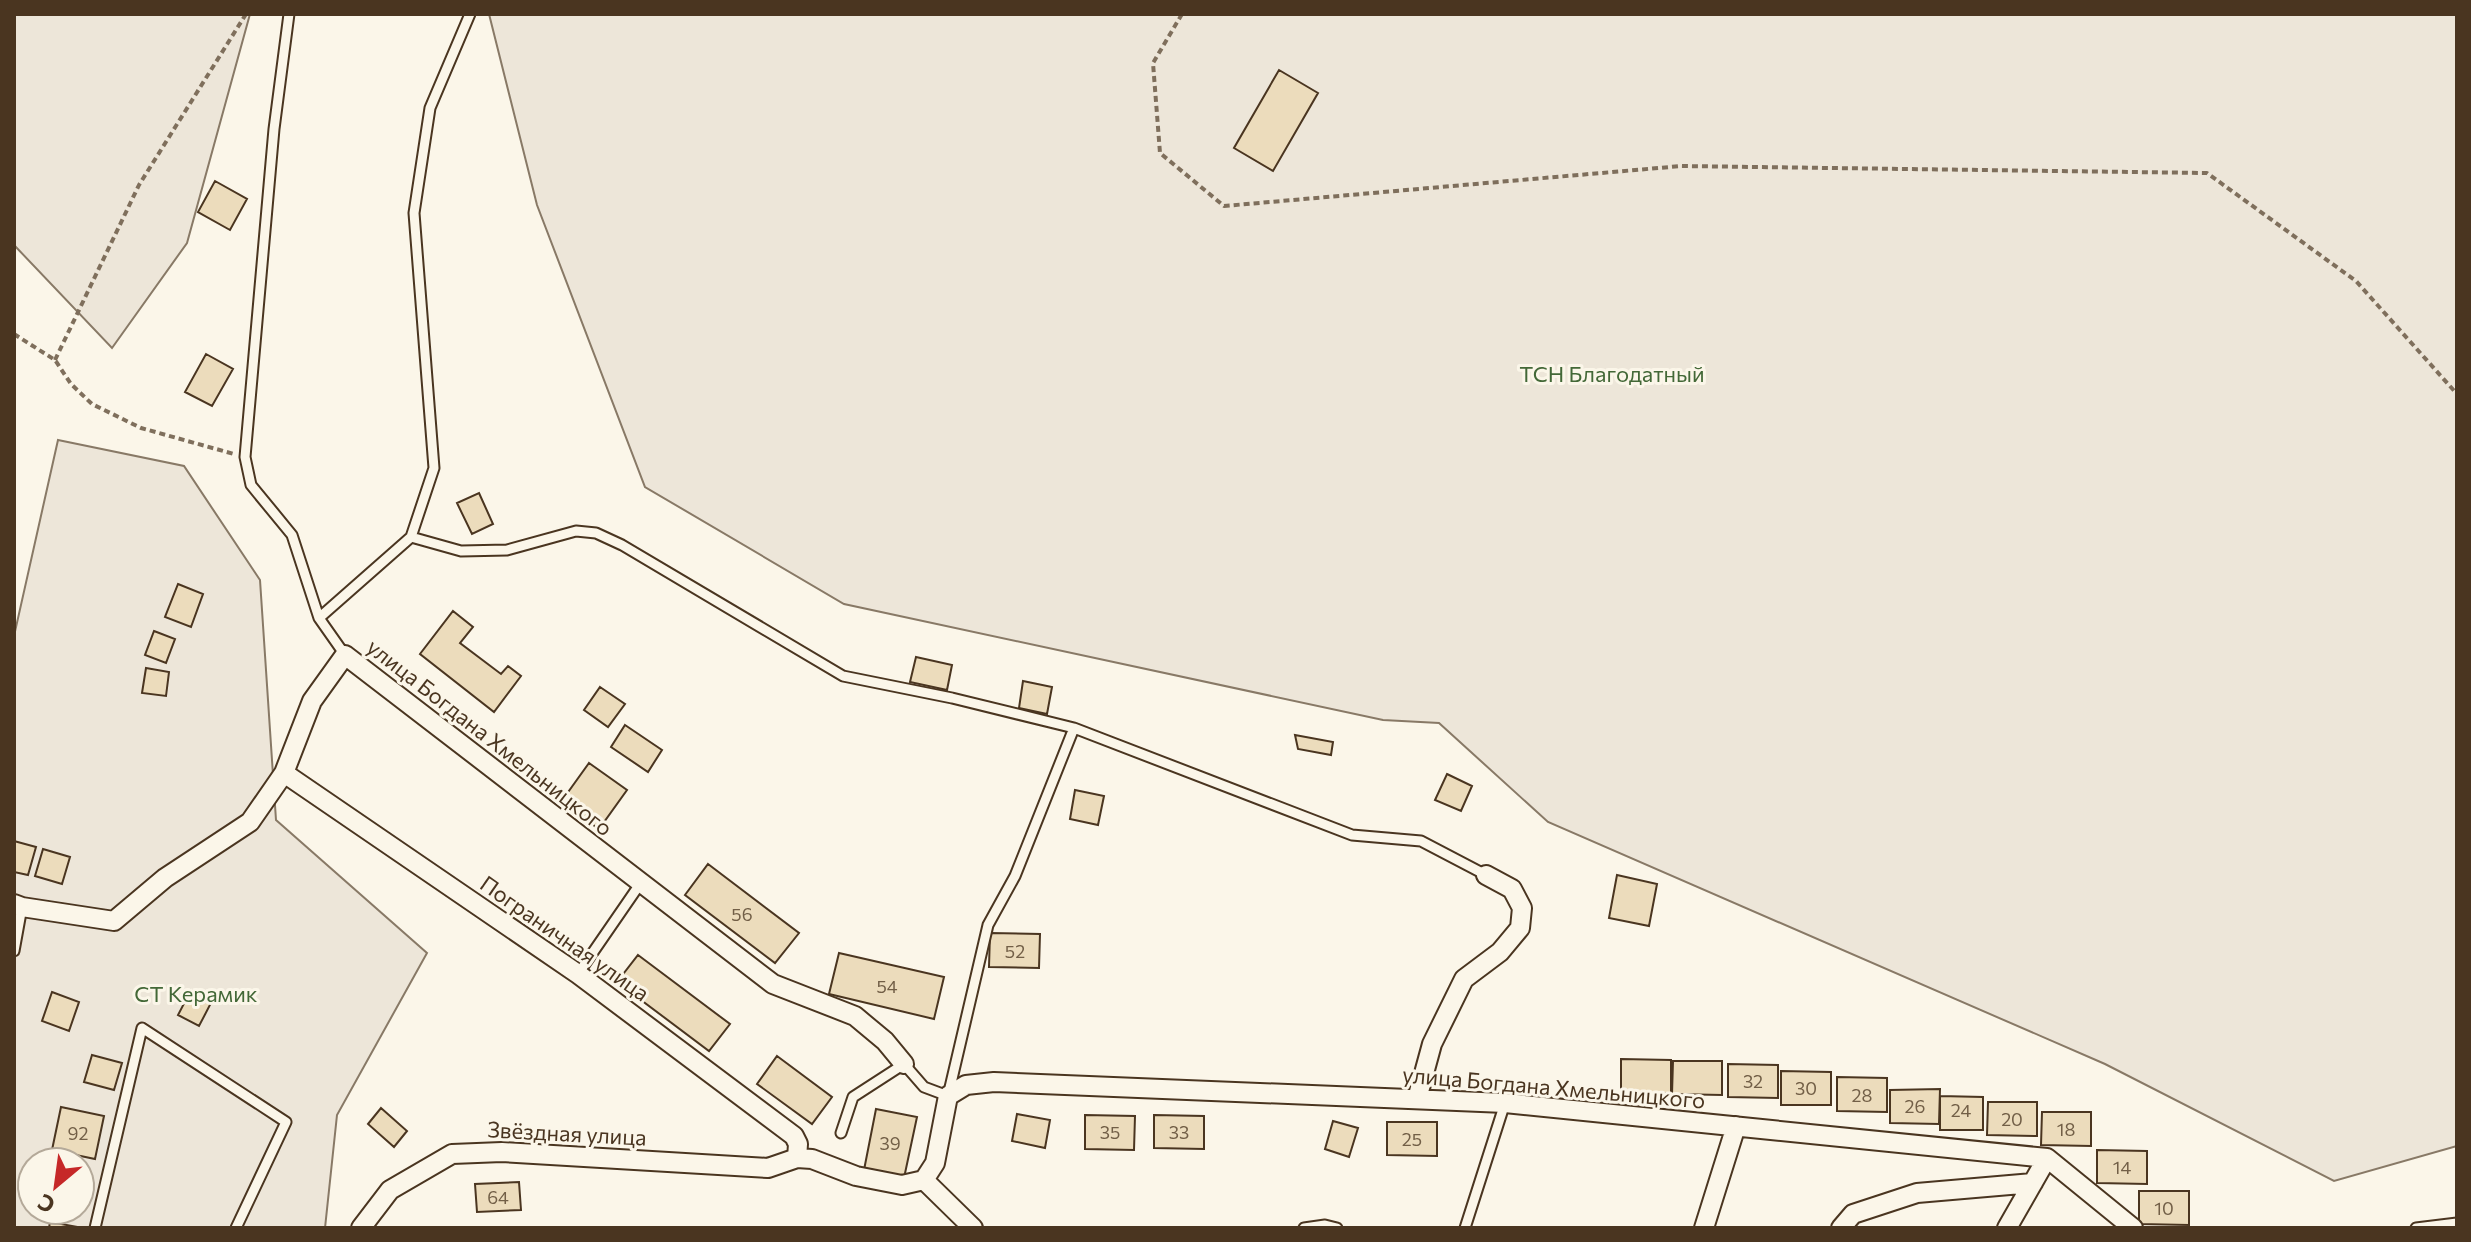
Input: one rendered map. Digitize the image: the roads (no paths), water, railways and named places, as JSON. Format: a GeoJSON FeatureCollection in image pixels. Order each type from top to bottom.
{"type":"FeatureCollection","features":[{"type":"Feature","properties":{"kind":"street","name":"улица Богдана Хмельницкого"},"geometry":{"type":"LineString","coordinates":[[18,905],[114,921],[165,878],[250,822],[284,773],[312,701],[345,655],[773,984],[855,1016],[885,1041],[904,1064]]}},
{"type":"Feature","properties":{"kind":"street","name":"Пограничная улица"},"geometry":{"type":"LineString","coordinates":[[284,773],[578,974],[794,1136],[798,1144],[797,1158]]}},
{"type":"Feature","properties":{"kind":"street"},"geometry":{"type":"LineString","coordinates":[[1417,1099],[1432,1044],[1464,979],[1500,952],[1520,928],[1522,908],[1512,889],[1486,875]]}},
{"type":"Feature","properties":{"kind":"street","name":"улица Богдана Хмельницкого"},"geometry":{"type":"LineString","coordinates":[[948,1096],[966,1085],[994,1082],[1505,1103],[2047,1158]]}},
{"type":"Feature","properties":{"kind":"street"},"geometry":{"type":"LineString","coordinates":[[797,1158],[812,1159],[856,1176],[902,1185],[924,1180],[935,1163],[948,1096]]}},
{"type":"Feature","properties":{"kind":"street"},"geometry":{"type":"LineString","coordinates":[[1704,1228],[1736,1126]]}},
{"type":"Feature","properties":{"kind":"street","name":"Звёздная улица"},"geometry":{"type":"LineString","coordinates":[[361,1228],[390,1190],[452,1154],[502,1152],[768,1168],[797,1158]]}},
{"type":"Feature","properties":{"kind":"street"},"geometry":{"type":"LineString","coordinates":[[2007,1228],[2047,1158],[2133,1228]]}},
{"type":"Feature","properties":{"kind":"street"},"geometry":{"type":"LineString","coordinates":[[924,1180],[972,1227]]}},
{"type":"Feature","properties":{"kind":"street"},"geometry":{"type":"LineString","coordinates":[[1841,1228],[1853,1214],[1917,1193],[2033,1183]]}},
{"type":"Feature","properties":{"kind":"lane"},"geometry":{"type":"LineString","coordinates":[[289,14],[274,129],[245,457],[251,485],[292,535],[319,618],[345,655]]}},
{"type":"Feature","properties":{"kind":"lane"},"geometry":{"type":"LineString","coordinates":[[319,618],[411,537],[434,468],[414,213],[430,108],[470,14]]}},
{"type":"Feature","properties":{"kind":"lane"},"geometry":{"type":"LineString","coordinates":[[411,537],[461,551],[507,550],[576,531],[596,533],[622,545],[843,676],[952,698],[1074,728],[1352,835],[1421,841],[1486,875]]}},
{"type":"Feature","properties":{"kind":"lane"},"geometry":{"type":"LineString","coordinates":[[841,1133],[853,1097],[904,1064],[924,1087],[948,1096],[988,925],[1015,876],[1074,728]]}},
{"type":"Feature","properties":{"kind":"lane"},"geometry":{"type":"LineString","coordinates":[[578,974],[640,884]]}},
{"type":"Feature","properties":{"kind":"lane"},"geometry":{"type":"LineString","coordinates":[[14,951],[18,905]]}},
{"type":"Feature","properties":{"kind":"lane"},"geometry":{"type":"LineString","coordinates":[[95,1228],[142,1028],[286,1122],[236,1228]]}},
{"type":"Feature","properties":{"kind":"lane"},"geometry":{"type":"LineString","coordinates":[[1465,1228],[1505,1103]]}},
{"type":"Feature","properties":{"kind":"lane"},"geometry":{"type":"LineString","coordinates":[[2416,1228],[2457,1223]]}},
{"type":"Feature","properties":{"kind":"lane"},"geometry":{"type":"LineString","coordinates":[[1304,1228],[1325,1225],[1337,1228]]}},
{"type":"Feature","properties":{"kind":"park label","name":"ТСН Благодатный"},"geometry":{"type":"Point","coordinates":[1612,373]}},
{"type":"Feature","properties":{"kind":"park label","name":"СТ Керамик"},"geometry":{"type":"Point","coordinates":[196,993]}}]}
